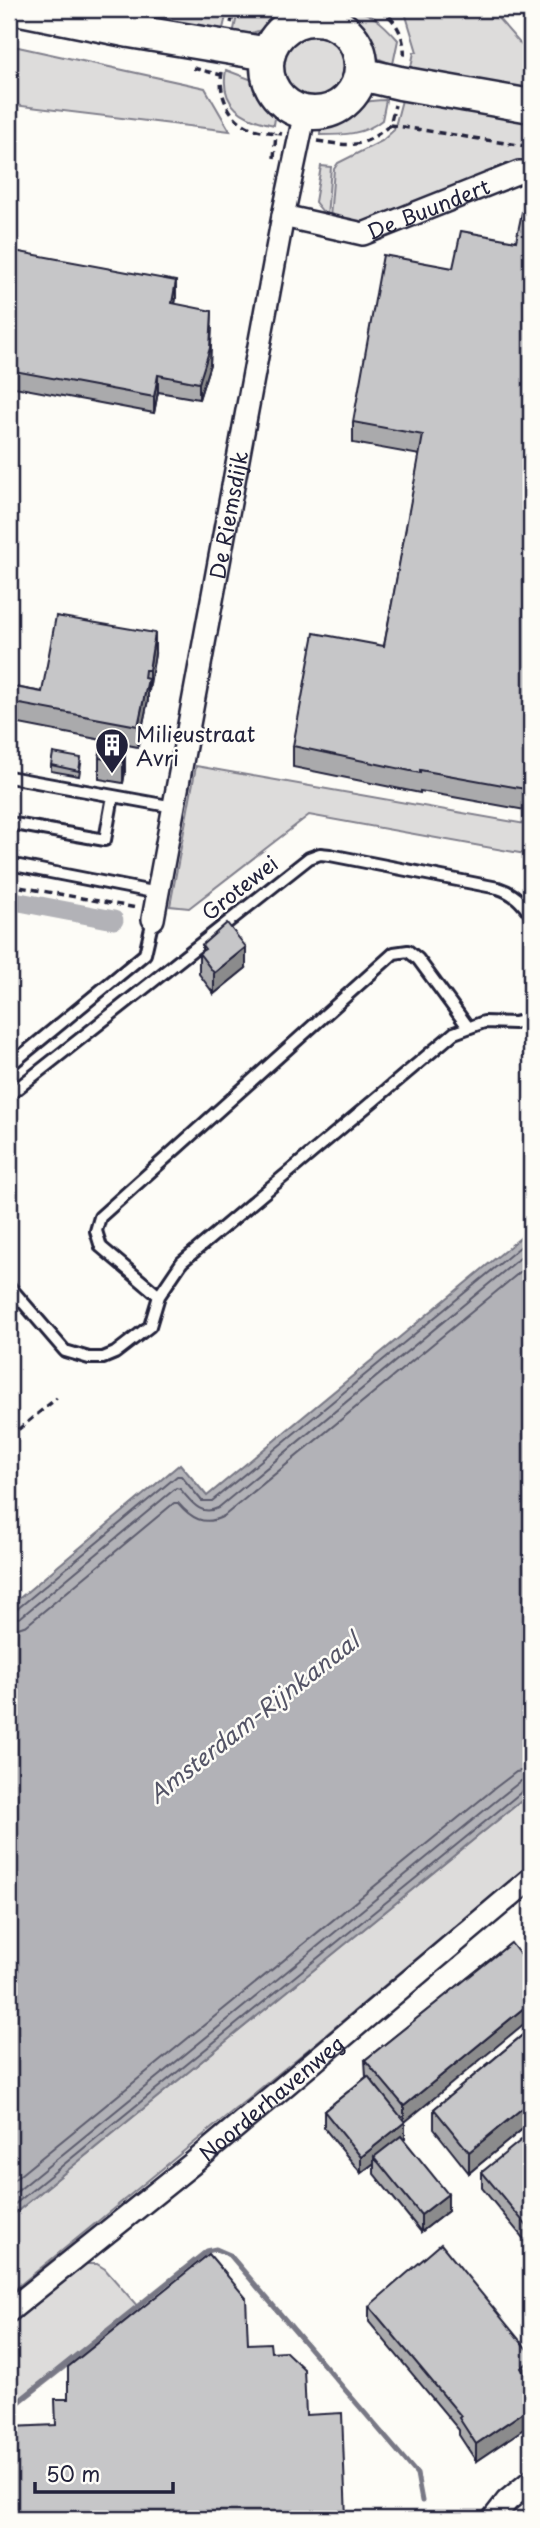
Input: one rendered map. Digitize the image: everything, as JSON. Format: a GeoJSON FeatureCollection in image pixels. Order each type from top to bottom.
{"type":"FeatureCollection","features":[{"type":"Feature","properties":{"kind":"street"},"geometry":{"type":"LineString","coordinates":[[21,9],[268,54]]}},
{"type":"Feature","properties":{"kind":"street"},"geometry":{"type":"LineString","coordinates":[[325,14],[349,33],[359,52],[361,74],[356,88],[341,104],[302,125],[271,84],[267,69],[268,54],[274,41],[284,30],[296,22],[325,14]]}},
{"type":"Feature","properties":{"kind":"street"},"geometry":{"type":"LineString","coordinates":[[361,74],[531,106]]}},
{"type":"Feature","properties":{"kind":"street","name":"De Riemsdijk"},"geometry":{"type":"LineString","coordinates":[[155,908],[302,125]]}},
{"type":"Feature","properties":{"kind":"street","name":"De Buundert"},"geometry":{"type":"LineString","coordinates":[[284,216],[363,234],[519,172],[531,172]]}},
{"type":"Feature","properties":{"kind":"street","name":"Noorderhavenweg"},"geometry":{"type":"LineString","coordinates":[[9,2311],[192,2164],[530,1879]]}},
{"type":"Feature","properties":{"kind":"street"},"geometry":{"type":"LineString","coordinates":[[492,2519],[507,2501],[531,2481]]}},
{"type":"Feature","properties":{"kind":"lane"},"geometry":{"type":"LineString","coordinates":[[9,778],[174,807]]}},
{"type":"Feature","properties":{"kind":"lane"},"geometry":{"type":"LineString","coordinates":[[9,823],[105,840],[113,796]]}},
{"type":"Feature","properties":{"kind":"lane","name":"Grotewei"},"geometry":{"type":"LineString","coordinates":[[9,1095],[309,858],[320,854],[498,888],[510,892],[522,902],[531,915]]}},
{"type":"Feature","properties":{"kind":"lane"},"geometry":{"type":"LineString","coordinates":[[9,864],[155,908],[145,954],[9,1066]]}},
{"type":"Feature","properties":{"kind":"lane"},"geometry":{"type":"LineString","coordinates":[[159,1296],[101,1247],[96,1231],[100,1217],[394,953],[408,951],[418,959],[468,1027]]}},
{"type":"Feature","properties":{"kind":"lane"},"geometry":{"type":"LineString","coordinates":[[9,1286],[65,1351],[77,1356],[103,1358],[115,1353],[150,1326],[159,1296],[182,1262],[454,1033],[484,1022],[514,1023],[531,1019]]}},
{"type":"Feature","properties":{"kind":"path"},"geometry":{"type":"LineString","coordinates":[[203,9],[234,10],[220,86],[222,96],[239,121],[252,129],[302,125],[350,146],[362,143],[390,125],[531,147]]}},
{"type":"Feature","properties":{"kind":"path"},"geometry":{"type":"LineString","coordinates":[[380,9],[389,15],[401,34],[405,50],[390,125]]}},
{"type":"Feature","properties":{"kind":"path"},"geometry":{"type":"LineString","coordinates":[[9,885],[155,908]]}},
{"type":"Feature","properties":{"kind":"path"},"geometry":{"type":"LineString","coordinates":[[9,1437],[57,1398]]}},
{"type":"Feature","properties":{"kind":"shaded area"},"geometry":{"type":"Polygon","coordinates":[[[83,9],[218,16],[226,16],[222,33],[83,9]]]}},
{"type":"Feature","properties":{"kind":"shaded area"},"geometry":{"type":"Polygon","coordinates":[[[300,9],[253,33],[233,34],[238,11],[300,9]]]}},
{"type":"Feature","properties":{"kind":"shaded area"},"geometry":{"type":"Polygon","coordinates":[[[346,9],[375,18],[398,40],[393,64],[368,51],[344,20],[346,9]]]}},
{"type":"Feature","properties":{"kind":"shaded area"},"geometry":{"type":"Polygon","coordinates":[[[404,9],[490,9],[531,56],[531,98],[410,72],[414,52],[417,52],[404,9]]]}},
{"type":"Feature","properties":{"kind":"shaded area"},"geometry":{"type":"Polygon","coordinates":[[[314,36],[332,42],[340,50],[346,68],[340,86],[332,94],[314,100],[296,94],[288,86],[282,68],[288,50],[296,42],[314,36]]]}},
{"type":"Feature","properties":{"kind":"shaded area"},"geometry":{"type":"Polygon","coordinates":[[[9,45],[205,88],[230,131],[14,105],[9,128],[9,45]]]}},
{"type":"Feature","properties":{"kind":"shaded area"},"geometry":{"type":"Polygon","coordinates":[[[226,70],[255,81],[261,95],[276,111],[274,125],[253,119],[236,109],[226,93],[226,70]]]}},
{"type":"Feature","properties":{"kind":"shaded area"},"geometry":{"type":"Polygon","coordinates":[[[386,100],[382,120],[368,129],[337,135],[320,135],[323,124],[330,118],[360,104],[386,100]]]}},
{"type":"Feature","properties":{"kind":"shaded area"},"geometry":{"type":"Polygon","coordinates":[[[402,100],[531,116],[531,162],[512,163],[367,221],[350,222],[330,218],[334,169],[338,163],[382,141],[394,130],[402,100]]]}},
{"type":"Feature","properties":{"kind":"shaded area"},"geometry":{"type":"Polygon","coordinates":[[[321,166],[331,167],[327,217],[315,202],[321,166]]]}},
{"type":"Feature","properties":{"kind":"shaded area"},"geometry":{"type":"Polygon","coordinates":[[[196,766],[531,825],[531,855],[309,815],[189,908],[170,906],[196,766]]]}},
{"type":"Feature","properties":{"kind":"shaded area"},"geometry":{"type":"Polygon","coordinates":[[[531,1793],[531,1863],[9,2294],[9,2218],[531,1793]]]}},
{"type":"Feature","properties":{"kind":"shaded area"},"geometry":{"type":"Polygon","coordinates":[[[83,2264],[97,2264],[105,2269],[140,2309],[9,2412],[9,2325],[83,2264]]]}},
{"type":"Feature","properties":{"kind":"water","name":"Amsterdam-Rijnkanaal"},"geometry":{"type":"Polygon","coordinates":[[[531,1229],[531,1793],[9,2218],[9,1607],[180,1464],[207,1496],[531,1229]]]}},
{"type":"Feature","properties":{"kind":"building"},"geometry":{"type":"Polygon","coordinates":[[[525,198],[531,199],[531,790],[420,770],[420,773],[293,746],[314,633],[384,646],[423,435],[353,422],[383,255],[453,268],[461,231],[516,241],[525,198]]]}},
{"type":"Feature","properties":{"kind":"building"},"geometry":{"type":"Polygon","coordinates":[[[9,250],[176,281],[172,303],[212,311],[210,348],[199,383],[158,375],[154,397],[9,370],[9,250]]]}},
{"type":"Feature","properties":{"kind":"building"},"geometry":{"type":"Polygon","coordinates":[[[56,616],[155,633],[149,670],[145,670],[144,678],[148,679],[138,726],[9,702],[9,686],[42,692],[56,616]]]}},
{"type":"Feature","properties":{"kind":"building"},"geometry":{"type":"Polygon","coordinates":[[[101,747],[125,751],[123,762],[99,758],[101,747]]]}},
{"type":"Feature","properties":{"kind":"building"},"geometry":{"type":"Polygon","coordinates":[[[53,753],[81,758],[79,771],[51,765],[53,753]]]}},
{"type":"Feature","properties":{"kind":"building"},"geometry":{"type":"Polygon","coordinates":[[[227,923],[246,947],[214,973],[199,953],[205,949],[202,945],[227,923]]]}},
{"type":"Feature","properties":{"kind":"building"},"geometry":{"type":"Polygon","coordinates":[[[511,1943],[531,1969],[531,2002],[404,2106],[365,2060],[511,1943]]]}},
{"type":"Feature","properties":{"kind":"building"},"geometry":{"type":"Polygon","coordinates":[[[531,2028],[531,2101],[469,2152],[434,2109],[531,2028]]]}},
{"type":"Feature","properties":{"kind":"building"},"geometry":{"type":"Polygon","coordinates":[[[368,2076],[405,2122],[361,2157],[324,2111],[368,2076]]]}},
{"type":"Feature","properties":{"kind":"building"},"geometry":{"type":"Polygon","coordinates":[[[401,2136],[448,2194],[421,2215],[374,2157],[401,2136]]]}},
{"type":"Feature","properties":{"kind":"building"},"geometry":{"type":"Polygon","coordinates":[[[525,2137],[531,2145],[531,2231],[482,2172],[525,2137]]]}},
{"type":"Feature","properties":{"kind":"building"},"geometry":{"type":"Polygon","coordinates":[[[441,2244],[531,2354],[531,2360],[521,2368],[531,2383],[531,2407],[476,2444],[459,2418],[461,2416],[369,2306],[441,2244]]]}},
{"type":"Feature","properties":{"kind":"building"},"geometry":{"type":"Polygon","coordinates":[[[209,2254],[246,2298],[248,2344],[270,2343],[271,2352],[285,2351],[304,2369],[306,2415],[342,2413],[346,2519],[9,2519],[9,2471],[13,2471],[11,2427],[56,2425],[55,2399],[68,2399],[68,2367],[209,2254]]]}},
{"type":"Feature","properties":{"kind":"waterway"},"geometry":{"type":"LineString","coordinates":[[9,900],[114,920]]}},
{"type":"Feature","properties":{"kind":"waterway"},"geometry":{"type":"LineString","coordinates":[[9,2409],[207,2251],[216,2249],[230,2255],[417,2474],[422,2501]]}},
{"type":"Feature","properties":{"kind":"place","name":"Milieustraat Avri"},"geometry":{"type":"Point","coordinates":[112,775]}}]}
